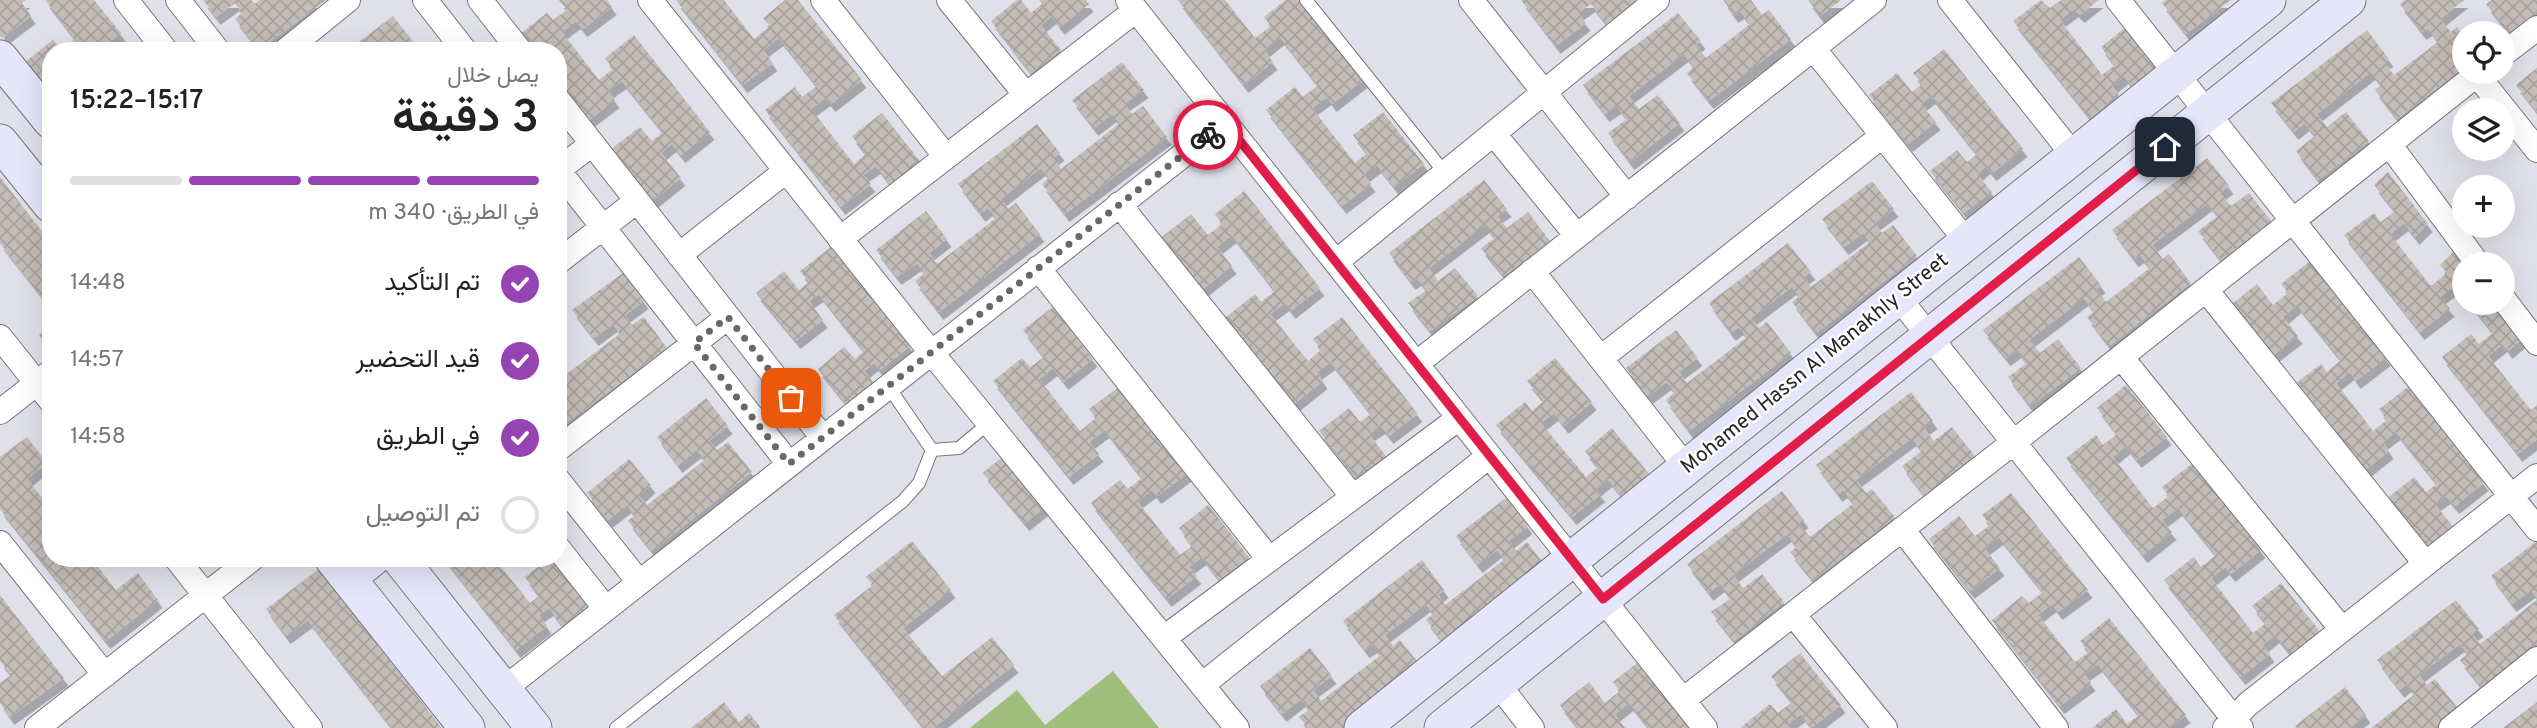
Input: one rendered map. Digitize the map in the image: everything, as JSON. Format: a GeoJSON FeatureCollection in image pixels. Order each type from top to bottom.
{"type":"FeatureCollection","features":[{"type":"Feature","properties":{"kind":"street"},"geometry":{"type":"LineString","coordinates":[[126,0],[159,42]]}},
{"type":"Feature","properties":{"kind":"street"},"geometry":{"type":"LineString","coordinates":[[178,0],[211,42]]}},
{"type":"Feature","properties":{"kind":"street"},"geometry":{"type":"LineString","coordinates":[[296,42],[348,0]]}},
{"type":"Feature","properties":{"kind":"street"},"geometry":{"type":"LineString","coordinates":[[425,0],[458,42]]}},
{"type":"Feature","properties":{"kind":"street"},"geometry":{"type":"LineString","coordinates":[[480,0],[508,42]]}},
{"type":"Feature","properties":{"kind":"street"},"geometry":{"type":"LineString","coordinates":[[650,0],[1237,728]]}},
{"type":"Feature","properties":{"kind":"street"},"geometry":{"type":"LineString","coordinates":[[823,0],[946,157]]}},
{"type":"Feature","properties":{"kind":"street"},"geometry":{"type":"LineString","coordinates":[[949,0],[1026,95]]}},
{"type":"Feature","properties":{"kind":"street"},"geometry":{"type":"LineString","coordinates":[[1471,0],[1627,197]]}},
{"type":"Feature","properties":{"kind":"street"},"geometry":{"type":"LineString","coordinates":[[1336,262],[1657,0]]}},
{"type":"Feature","properties":{"kind":"street"},"geometry":{"type":"LineString","coordinates":[[1416,364],[1874,0]]}},
{"type":"Feature","properties":{"kind":"street"},"geometry":{"type":"LineString","coordinates":[[1950,0],[2074,156]]}},
{"type":"Feature","properties":{"kind":"street"},"geometry":{"type":"LineString","coordinates":[[2119,0],[2537,529]]}},
{"type":"Feature","properties":{"kind":"street","name":"Mohamed Hassn Al Manakhly Street"},"geometry":{"type":"LineString","coordinates":[[1362,728],[2268,0]]}},
{"type":"Feature","properties":{"kind":"street"},"geometry":{"type":"LineString","coordinates":[[1442,728],[2348,0]]}},
{"type":"Feature","properties":{"kind":"street"},"geometry":{"type":"LineString","coordinates":[[841,239],[1026,95],[1132,5],[1705,728]]}},
{"type":"Feature","properties":{"kind":"street"},"geometry":{"type":"LineString","coordinates":[[2515,45],[2537,28]]}},
{"type":"Feature","properties":{"kind":"street"},"geometry":{"type":"LineString","coordinates":[[1813,48],[1967,242]]}},
{"type":"Feature","properties":{"kind":"street"},"geometry":{"type":"LineString","coordinates":[[0,58],[42,110]]}},
{"type":"Feature","properties":{"kind":"street"},"geometry":{"type":"LineString","coordinates":[[1683,700],[2121,358],[2464,84]]}},
{"type":"Feature","properties":{"kind":"street"},"geometry":{"type":"LineString","coordinates":[[2486,84],[2537,150]]}},
{"type":"Feature","properties":{"kind":"street"},"geometry":{"type":"LineString","coordinates":[[567,112],[823,438]]}},
{"type":"Feature","properties":{"kind":"street"},"geometry":{"type":"LineString","coordinates":[[503,689],[1225,122]]}},
{"type":"Feature","properties":{"kind":"street"},"geometry":{"type":"LineString","coordinates":[[1494,134],[1577,236]]}},
{"type":"Feature","properties":{"kind":"street"},"geometry":{"type":"LineString","coordinates":[[1601,358],[1882,136]]}},
{"type":"Feature","properties":{"kind":"street"},"geometry":{"type":"LineString","coordinates":[[0,142],[42,194]]}},
{"type":"Feature","properties":{"kind":"street"},"geometry":{"type":"LineString","coordinates":[[567,163],[592,144]]}},
{"type":"Feature","properties":{"kind":"street"},"geometry":{"type":"LineString","coordinates":[[2389,145],[2469,252]]}},
{"type":"Feature","properties":{"kind":"street"},"geometry":{"type":"LineString","coordinates":[[679,255],[786,171]]}},
{"type":"Feature","properties":{"kind":"street"},"geometry":{"type":"LineString","coordinates":[[567,181],[789,464]]}},
{"type":"Feature","properties":{"kind":"street"},"geometry":{"type":"LineString","coordinates":[[567,255],[637,201]]}},
{"type":"Feature","properties":{"kind":"street"},"geometry":{"type":"LineString","coordinates":[[1119,204],[1353,497]]}},
{"type":"Feature","properties":{"kind":"street"},"geometry":{"type":"LineString","coordinates":[[1038,268],[1269,559]]}},
{"type":"Feature","properties":{"kind":"street"},"geometry":{"type":"LineString","coordinates":[[1532,271],[1686,467]]}},
{"type":"Feature","properties":{"kind":"street"},"geometry":{"type":"LineString","coordinates":[[2206,290],[2425,563]]}},
{"type":"Feature","properties":{"kind":"street"},"geometry":{"type":"LineString","coordinates":[[1898,297],[2233,725],[2248,704],[2537,476]]}},
{"type":"Feature","properties":{"kind":"street"},"geometry":{"type":"LineString","coordinates":[[2515,314],[2537,344]]}},
{"type":"Feature","properties":{"kind":"street"},"geometry":{"type":"LineString","coordinates":[[567,442],[728,317]]}},
{"type":"Feature","properties":{"kind":"street"},"geometry":{"type":"LineString","coordinates":[[0,337],[42,381]]}},
{"type":"Feature","properties":{"kind":"street"},"geometry":{"type":"LineString","coordinates":[[2121,358],[2342,628]]}},
{"type":"Feature","properties":{"kind":"street"},"geometry":{"type":"LineString","coordinates":[[0,412],[42,387]]}},
{"type":"Feature","properties":{"kind":"street"},"geometry":{"type":"LineString","coordinates":[[1164,638],[1459,418]]}},
{"type":"Feature","properties":{"kind":"street"},"geometry":{"type":"LineString","coordinates":[[1202,685],[1489,456]]}},
{"type":"Feature","properties":{"kind":"street"},"geometry":{"type":"LineString","coordinates":[[567,491],[639,582]]}},
{"type":"Feature","properties":{"kind":"street"},"geometry":{"type":"LineString","coordinates":[[1902,529],[2056,728]]}},
{"type":"Feature","properties":{"kind":"street"},"geometry":{"type":"LineString","coordinates":[[0,543],[105,675]]}},
{"type":"Feature","properties":{"kind":"street"},"geometry":{"type":"LineString","coordinates":[[567,559],[606,609]]}},
{"type":"Feature","properties":{"kind":"street"},"geometry":{"type":"LineString","coordinates":[[183,567],[310,728]]}},
{"type":"Feature","properties":{"kind":"street"},"geometry":{"type":"LineString","coordinates":[[37,728],[241,567]]}},
{"type":"Feature","properties":{"kind":"street"},"geometry":{"type":"LineString","coordinates":[[352,567],[467,728]]}},
{"type":"Feature","properties":{"kind":"street"},"geometry":{"type":"LineString","coordinates":[[406,567],[534,728]]}},
{"type":"Feature","properties":{"kind":"street"},"geometry":{"type":"LineString","coordinates":[[1793,614],[1885,728]]}},
{"type":"Feature","properties":{"kind":"street"},"geometry":{"type":"LineString","coordinates":[[2451,728],[2537,660]]}},
{"type":"Feature","properties":{"kind":"street"},"geometry":{"type":"LineString","coordinates":[[1498,684],[1532,728]]}},
{"type":"Feature","properties":{"kind":"lane"},"geometry":{"type":"LineString","coordinates":[[1306,0],[1445,173]]}},
{"type":"Feature","properties":{"kind":"lane"},"geometry":{"type":"LineString","coordinates":[[888,386],[932,450]]}},
{"type":"Feature","properties":{"kind":"lane"},"geometry":{"type":"LineString","coordinates":[[932,450],[959,448],[989,423]]}},
{"type":"Feature","properties":{"kind":"lane"},"geometry":{"type":"LineString","coordinates":[[616,728],[903,500],[919,483],[932,450]]}},
{"type":"Feature","properties":{"kind":"green space"},"geometry":{"type":"Polygon","coordinates":[[[1113,671],[1159,728],[970,728],[1017,690],[1045,725],[1113,671]]]}},
{"type":"Feature","properties":{"kind":"building"},"geometry":{"type":"Polygon","coordinates":[[[0,0],[26,0],[22,3],[31,16],[2,38],[0,36],[0,0]]]}},
{"type":"Feature","properties":{"kind":"building"},"geometry":{"type":"Polygon","coordinates":[[[45,0],[94,0],[121,33],[110,42],[71,42],[75,39],[45,0]]]}},
{"type":"Feature","properties":{"kind":"building"},"geometry":{"type":"Polygon","coordinates":[[[203,0],[251,0],[255,4],[260,0],[326,0],[270,42],[253,42],[235,19],[242,13],[235,3],[216,17],[203,0]]]}},
{"type":"Feature","properties":{"kind":"building"},"geometry":{"type":"Polygon","coordinates":[[[559,0],[607,0],[612,7],[583,29],[576,21],[562,32],[599,80],[613,69],[605,58],[634,35],[710,132],[681,155],[672,144],[661,153],[681,178],[652,201],[611,149],[640,127],[652,141],[663,132],[622,81],[608,91],[615,100],[585,123],[567,101],[567,42],[520,42],[516,37],[547,13],[553,20],[567,10],[559,0]]]}},
{"type":"Feature","properties":{"kind":"building"},"geometry":{"type":"Polygon","coordinates":[[[676,0],[724,0],[754,39],[770,26],[763,18],[785,0],[798,0],[862,80],[831,104],[826,98],[811,109],[854,164],[866,154],[852,136],[882,113],[923,165],[893,188],[876,166],[863,175],[871,184],[841,207],[765,110],[795,87],[802,97],[817,86],[779,38],[763,50],[773,63],[743,85],[676,0]]]}},
{"type":"Feature","properties":{"kind":"building"},"geometry":{"type":"Polygon","coordinates":[[[1017,0],[1021,0],[1031,13],[1042,4],[1039,0],[1086,0],[1089,4],[1060,27],[1052,16],[1041,25],[1061,50],[1031,73],[991,21],[1017,0]]]}},
{"type":"Feature","properties":{"kind":"building"},"geometry":{"type":"Polygon","coordinates":[[[1178,0],[1225,0],[1255,38],[1271,26],[1264,17],[1286,0],[1300,0],[1363,80],[1332,104],[1327,97],[1312,108],[1355,163],[1367,153],[1353,135],[1383,112],[1424,164],[1394,187],[1377,165],[1364,175],[1371,184],[1342,206],[1266,110],[1295,87],[1303,97],[1318,85],[1280,37],[1264,50],[1273,62],[1244,85],[1178,0]]]}},
{"type":"Feature","properties":{"kind":"building"},"geometry":{"type":"Polygon","coordinates":[[[1521,0],[1635,0],[1638,3],[1608,26],[1591,4],[1578,13],[1586,23],[1556,46],[1521,0]]]}},
{"type":"Feature","properties":{"kind":"building"},"geometry":{"type":"Polygon","coordinates":[[[1723,0],[1751,0],[1762,15],[1769,10],[1791,39],[1709,101],[1687,73],[1694,67],[1684,54],[1629,96],[1639,109],[1658,95],[1680,123],[1630,162],[1608,133],[1627,119],[1617,106],[1605,114],[1583,85],[1678,13],[1701,41],[1696,45],[1706,58],[1750,24],[1740,11],[1734,15],[1723,0]]]}},
{"type":"Feature","properties":{"kind":"building"},"geometry":{"type":"Polygon","coordinates":[[[1808,0],[1841,0],[1820,16],[1808,0]]]}},
{"type":"Feature","properties":{"kind":"building"},"geometry":{"type":"Polygon","coordinates":[[[2041,0],[2050,8],[2061,0],[2099,0],[2080,15],[2074,9],[2060,20],[2102,75],[2115,65],[2101,47],[2130,24],[2171,76],[2142,99],[2124,76],[2112,86],[2119,95],[2090,118],[2013,21],[2041,0]]]}},
{"type":"Feature","properties":{"kind":"building"},"geometry":{"type":"Polygon","coordinates":[[[2166,0],[2231,0],[2186,34],[2162,3],[2166,0]]]}},
{"type":"Feature","properties":{"kind":"building"},"geometry":{"type":"Polygon","coordinates":[[[2405,0],[2464,0],[2440,19],[2452,31],[2452,76],[2397,119],[2375,90],[2381,85],[2371,72],[2317,114],[2327,127],[2346,112],[2369,141],[2318,180],[2296,151],[2315,136],[2305,123],[2294,132],[2271,103],[2367,30],[2389,59],[2384,62],[2394,75],[2438,42],[2428,28],[2422,32],[2400,4],[2405,0]]]}},
{"type":"Feature","properties":{"kind":"building"},"geometry":{"type":"Polygon","coordinates":[[[2492,0],[2537,0],[2537,11],[2515,28],[2515,21],[2499,21],[2486,4],[2492,0]]]}},
{"type":"Feature","properties":{"kind":"building"},"geometry":{"type":"Polygon","coordinates":[[[393,16],[413,42],[359,42],[393,16]]]}},
{"type":"Feature","properties":{"kind":"building"},"geometry":{"type":"Polygon","coordinates":[[[42,49],[42,86],[24,63],[42,49]]]}},
{"type":"Feature","properties":{"kind":"building"},"geometry":{"type":"Polygon","coordinates":[[[1944,49],[2023,149],[1992,173],[1986,166],[1977,174],[1992,192],[1964,213],[1930,171],[1957,150],[1967,162],[1977,154],[1931,96],[1921,104],[1936,122],[1908,144],[1869,95],[1897,73],[1912,92],[1922,84],[1913,73],[1944,49]]]}},
{"type":"Feature","properties":{"kind":"building"},"geometry":{"type":"Polygon","coordinates":[[[1122,62],[1144,90],[1124,104],[1132,114],[1143,106],[1167,137],[1065,214],[1042,184],[1049,178],[1041,168],[1001,199],[1008,209],[1016,203],[1040,234],[939,312],[915,281],[925,273],[917,263],[897,277],[876,250],[926,211],[947,239],[929,253],[937,264],[996,218],[988,208],[981,214],[958,184],[1037,124],[1060,153],[1053,158],[1061,169],[1120,123],[1112,114],[1094,128],[1072,100],[1122,62]]]}},
{"type":"Feature","properties":{"kind":"building"},"geometry":{"type":"Polygon","coordinates":[[[2537,68],[2537,112],[2516,85],[2537,68]]]}},
{"type":"Feature","properties":{"kind":"building"},"geometry":{"type":"Polygon","coordinates":[[[2207,158],[2229,186],[2220,193],[2231,206],[2249,193],[2271,221],[2221,260],[2198,231],[2218,216],[2208,203],[2152,245],[2163,259],[2169,254],[2191,283],[2109,346],[2087,317],[2094,312],[2084,298],[2029,340],[2040,353],[2058,339],[2081,368],[2030,406],[2008,377],[2027,363],[2017,350],[2006,358],[1983,330],[2079,257],[2101,285],[2096,289],[2106,302],[2150,268],[2140,255],[2134,259],[2112,230],[2207,158]]]}},
{"type":"Feature","properties":{"kind":"building"},"geometry":{"type":"Polygon","coordinates":[[[2388,172],[2428,224],[2415,237],[2404,223],[2390,234],[2431,286],[2447,273],[2440,265],[2452,253],[2452,288],[2440,297],[2450,309],[2420,332],[2344,235],[2374,213],[2381,222],[2395,211],[2374,185],[2388,172]]]}},
{"type":"Feature","properties":{"kind":"building"},"geometry":{"type":"Polygon","coordinates":[[[0,177],[42,231],[42,297],[0,243],[0,177]]]}},
{"type":"Feature","properties":{"kind":"building"},"geometry":{"type":"Polygon","coordinates":[[[1484,180],[1507,209],[1497,216],[1507,228],[1528,212],[1550,241],[1504,276],[1481,248],[1495,238],[1485,225],[1429,268],[1438,281],[1455,268],[1478,296],[1430,331],[1408,303],[1427,290],[1417,278],[1411,282],[1389,253],[1484,180]]]}},
{"type":"Feature","properties":{"kind":"building"},"geometry":{"type":"Polygon","coordinates":[[[1872,181],[1894,209],[1875,223],[1882,233],[1893,225],[1917,256],[1816,333],[1792,302],[1799,296],[1792,287],[1751,318],[1759,328],[1767,322],[1791,353],[1689,431],[1666,400],[1675,392],[1667,382],[1648,396],[1626,368],[1676,330],[1698,358],[1679,372],[1687,383],[1747,337],[1739,327],[1731,333],[1709,303],[1788,243],[1811,272],[1804,277],[1811,287],[1870,242],[1863,233],[1844,247],[1822,219],[1872,181]]]}},
{"type":"Feature","properties":{"kind":"building"},"geometry":{"type":"Polygon","coordinates":[[[1244,191],[1320,288],[1291,311],[1285,303],[1270,314],[1308,361],[1321,350],[1313,339],[1342,317],[1418,414],[1389,436],[1381,426],[1369,434],[1389,460],[1360,482],[1319,431],[1349,408],[1360,422],[1371,414],[1331,362],[1317,372],[1323,381],[1293,405],[1225,318],[1255,294],[1261,302],[1275,291],[1232,235],[1217,247],[1232,266],[1203,289],[1162,237],[1191,214],[1208,235],[1222,224],[1215,214],[1244,191]]]}},
{"type":"Feature","properties":{"kind":"building"},"geometry":{"type":"Polygon","coordinates":[[[831,247],[910,346],[880,370],[874,363],[864,371],[879,389],[852,411],[818,369],[844,347],[855,359],[864,351],[819,294],[809,301],[823,320],[796,341],[756,293],[784,271],[799,290],[809,282],[800,271],[831,247]]]}},
{"type":"Feature","properties":{"kind":"building"},"geometry":{"type":"Polygon","coordinates":[[[2310,261],[2386,358],[2356,381],[2350,372],[2336,383],[2373,431],[2387,420],[2379,409],[2408,387],[2484,483],[2455,506],[2446,496],[2435,504],[2455,529],[2426,552],[2385,500],[2414,477],[2426,492],[2437,484],[2396,432],[2383,442],[2389,451],[2359,475],[2290,388],[2321,364],[2327,372],[2341,360],[2297,305],[2283,317],[2298,336],[2268,359],[2228,307],[2257,284],[2273,305],[2288,293],[2281,284],[2310,261]]]}},
{"type":"Feature","properties":{"kind":"building"},"geometry":{"type":"Polygon","coordinates":[[[623,273],[644,301],[625,315],[632,325],[644,317],[667,348],[567,423],[567,374],[620,334],[613,324],[594,338],[572,310],[623,273]]]}},
{"type":"Feature","properties":{"kind":"building"},"geometry":{"type":"Polygon","coordinates":[[[1053,307],[1093,359],[1064,382],[1053,368],[1039,379],[1080,431],[1096,418],[1089,409],[1120,386],[1188,473],[1157,496],[1152,490],[1137,501],[1180,555],[1192,546],[1179,528],[1208,505],[1249,557],[1219,580],[1202,557],[1189,567],[1197,576],[1167,599],[1091,503],[1120,480],[1128,489],[1142,478],[1105,430],[1089,442],[1099,454],[1069,477],[993,381],[1022,358],[1030,367],[1044,357],[1023,330],[1053,307]]]}},
{"type":"Feature","properties":{"kind":"building"},"geometry":{"type":"Polygon","coordinates":[[[2479,315],[2505,315],[2523,338],[2508,351],[2503,344],[2488,356],[2531,410],[2537,405],[2537,439],[2518,454],[2442,357],[2471,334],[2479,344],[2493,333],[2479,315]]]}},
{"type":"Feature","properties":{"kind":"building"},"geometry":{"type":"Polygon","coordinates":[[[1555,358],[1592,402],[1564,426],[1554,413],[1541,423],[1586,477],[1598,467],[1585,451],[1612,428],[1649,474],[1622,497],[1608,479],[1596,489],[1601,494],[1572,517],[1496,425],[1525,402],[1532,411],[1544,401],[1527,381],[1555,358]]]}},
{"type":"Feature","properties":{"kind":"building"},"geometry":{"type":"Polygon","coordinates":[[[2126,385],[2167,437],[2137,460],[2126,446],[2113,457],[2153,508],[2169,496],[2162,487],[2193,463],[2261,550],[2231,574],[2225,567],[2211,578],[2253,633],[2266,623],[2252,606],[2281,583],[2322,634],[2293,657],[2275,635],[2263,645],[2270,654],[2241,677],[2164,580],[2194,557],[2201,567],[2216,555],[2178,508],[2162,520],[2172,532],[2143,555],[2066,458],[2096,435],[2103,445],[2117,434],[2097,408],[2126,385]]]}},
{"type":"Feature","properties":{"kind":"building"},"geometry":{"type":"Polygon","coordinates":[[[1911,392],[1933,421],[1924,428],[1934,441],[1952,427],[1975,456],[1924,495],[1902,466],[1922,451],[1912,438],[1856,480],[1866,493],[1872,489],[1895,517],[1813,580],[1790,552],[1797,547],[1787,534],[1733,575],[1743,588],[1762,574],[1784,602],[1734,641],[1711,612],[1731,598],[1720,584],[1709,593],[1687,564],[1782,491],[1804,520],[1799,524],[1810,537],[1854,503],[1843,490],[1838,494],[1816,465],[1911,392]]]}},
{"type":"Feature","properties":{"kind":"building"},"geometry":{"type":"Polygon","coordinates":[[[706,398],[728,426],[709,441],[717,450],[728,442],[752,472],[652,551],[628,521],[635,515],[627,505],[608,520],[587,493],[629,459],[651,485],[639,496],[647,505],[705,460],[697,450],[678,465],[657,437],[706,398]]]}},
{"type":"Feature","properties":{"kind":"building"},"geometry":{"type":"Polygon","coordinates":[[[27,437],[42,456],[42,467],[27,479],[42,498],[42,561],[0,509],[0,457],[27,437]]]}},
{"type":"Feature","properties":{"kind":"building"},"geometry":{"type":"Polygon","coordinates":[[[1002,457],[1045,507],[1025,523],[983,473],[1002,457]]]}},
{"type":"Feature","properties":{"kind":"building"},"geometry":{"type":"Polygon","coordinates":[[[2011,493],[2088,590],[2058,612],[2052,604],[2038,615],[2075,662],[2089,652],[2080,641],[2109,618],[2186,715],[2169,728],[2092,728],[2116,709],[2127,724],[2139,715],[2098,664],[2084,674],[2091,683],[2060,706],[1992,620],[2022,596],[2029,603],[2043,592],[1999,537],[1984,548],[2000,568],[1970,591],[1929,539],[1959,516],[1975,536],[1990,525],[1982,515],[2011,493]]]}},
{"type":"Feature","properties":{"kind":"building"},"geometry":{"type":"Polygon","coordinates":[[[1506,498],[1528,526],[1509,541],[1516,551],[1527,542],[1551,573],[1450,651],[1426,620],[1433,614],[1426,604],[1385,635],[1393,646],[1400,640],[1425,671],[1350,728],[1308,728],[1299,717],[1309,710],[1301,699],[1282,714],[1260,686],[1310,648],[1332,676],[1313,690],[1321,701],[1381,655],[1373,645],[1365,650],[1343,621],[1422,560],[1444,590],[1438,595],[1445,605],[1504,560],[1497,550],[1478,565],[1456,536],[1506,498]]]}},
{"type":"Feature","properties":{"kind":"building"},"geometry":{"type":"Polygon","coordinates":[[[912,541],[951,590],[903,628],[942,676],[992,637],[1014,665],[933,728],[924,728],[834,615],[873,585],[866,577],[912,541]]]}},
{"type":"Feature","properties":{"kind":"building"},"geometry":{"type":"Polygon","coordinates":[[[2537,541],[2537,598],[2531,590],[2512,604],[2491,576],[2537,541]]]}},
{"type":"Feature","properties":{"kind":"building"},"geometry":{"type":"Polygon","coordinates":[[[47,567],[98,567],[116,590],[138,573],[158,600],[106,641],[47,567]]]}},
{"type":"Feature","properties":{"kind":"building"},"geometry":{"type":"Polygon","coordinates":[[[451,567],[501,567],[530,603],[539,596],[525,577],[538,567],[562,567],[591,605],[563,627],[549,608],[539,615],[547,626],[516,650],[451,567]]]}},
{"type":"Feature","properties":{"kind":"building"},"geometry":{"type":"Polygon","coordinates":[[[319,569],[442,728],[392,728],[308,620],[286,636],[266,609],[319,569]]]}},
{"type":"Feature","properties":{"kind":"building"},"geometry":{"type":"Polygon","coordinates":[[[0,595],[64,678],[10,717],[0,703],[0,683],[11,675],[0,661],[0,595]]]}},
{"type":"Feature","properties":{"kind":"building"},"geometry":{"type":"Polygon","coordinates":[[[2456,600],[2479,629],[2472,634],[2480,644],[2537,600],[2537,650],[2484,690],[2460,660],[2468,654],[2460,644],[2419,675],[2427,685],[2435,679],[2459,710],[2436,728],[2371,728],[2415,694],[2407,684],[2400,690],[2377,660],[2456,600]]]}},
{"type":"Feature","properties":{"kind":"building"},"geometry":{"type":"Polygon","coordinates":[[[1800,653],[1841,705],[1811,728],[1801,714],[1787,725],[1790,728],[1742,728],[1770,704],[1778,713],[1792,702],[1771,676],[1800,653]]]}},
{"type":"Feature","properties":{"kind":"building"},"geometry":{"type":"Polygon","coordinates":[[[1642,659],[1696,728],[1649,728],[1629,703],[1615,714],[1625,728],[1578,728],[1560,705],[1589,682],[1605,703],[1620,691],[1613,682],[1642,659]]]}},
{"type":"Feature","properties":{"kind":"building"},"geometry":{"type":"Polygon","coordinates":[[[2345,687],[2366,715],[2349,728],[2295,726],[2345,687]]]}},
{"type":"Feature","properties":{"kind":"building"},"geometry":{"type":"Polygon","coordinates":[[[724,702],[739,722],[749,713],[761,728],[691,728],[724,702]]]}},
{"type":"Feature","properties":{"kind":"building"},"geometry":{"type":"Polygon","coordinates":[[[2537,702],[2537,728],[2503,728],[2537,702]]]}},
{"type":"Feature","properties":{"kind":"way so far"},"geometry":{"type":"LineString","coordinates":[[791,398],[728,317],[694,343],[789,464],[1208,135]]}},
{"type":"Feature","properties":{"kind":"route"},"geometry":{"type":"LineString","coordinates":[[1208,135],[1225,122],[1603,599],[2165,147]]}}]}
